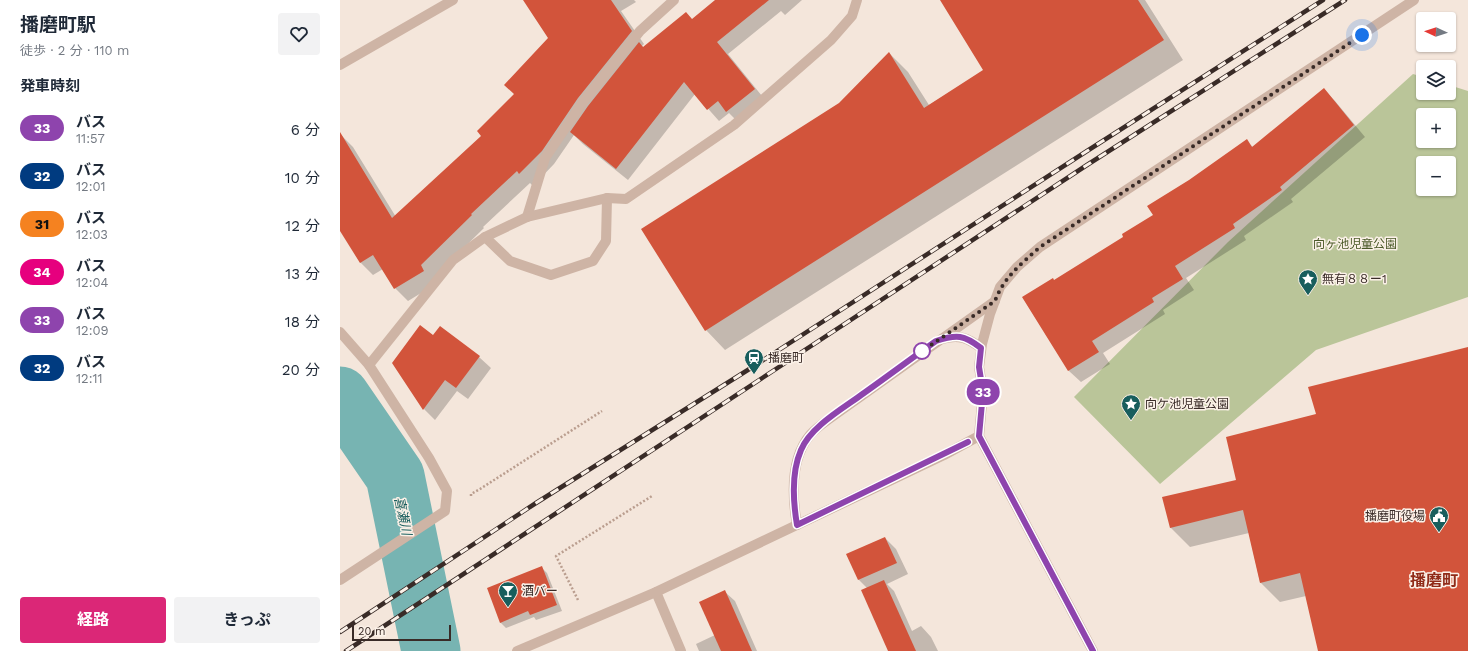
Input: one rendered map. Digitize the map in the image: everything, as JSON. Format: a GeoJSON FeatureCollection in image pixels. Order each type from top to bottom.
{"type":"FeatureCollection","features":[{"type":"Feature","properties":{"kind":"street"},"geometry":{"type":"LineString","coordinates":[[340,65],[453,0]]}},
{"type":"Feature","properties":{"kind":"street"},"geometry":{"type":"LineString","coordinates":[[527,217],[545,158],[579,108],[640,31],[674,0]]}},
{"type":"Feature","properties":{"kind":"street"},"geometry":{"type":"LineString","coordinates":[[369,365],[453,260],[485,237],[527,217],[606,198],[626,198],[734,125],[831,40],[852,16],[857,0]]}},
{"type":"Feature","properties":{"kind":"street"},"geometry":{"type":"LineString","coordinates":[[1093,651],[979,436],[983,392],[979,367],[981,348],[990,314],[1000,287],[1017,267],[1040,247],[1414,0]]}},
{"type":"Feature","properties":{"kind":"street"},"geometry":{"type":"LineString","coordinates":[[485,237],[510,261],[551,275],[593,261],[606,241],[606,198]]}},
{"type":"Feature","properties":{"kind":"street"},"geometry":{"type":"LineString","coordinates":[[797,525],[793,501],[796,462],[801,449],[810,435],[828,419],[936,341],[995,301]]}},
{"type":"Feature","properties":{"kind":"street"},"geometry":{"type":"LineString","coordinates":[[340,332],[369,365],[429,458],[447,491],[444,511],[340,580]]}},
{"type":"Feature","properties":{"kind":"street"},"geometry":{"type":"LineString","coordinates":[[936,341],[948,337],[962,337],[969,339],[981,348]]}},
{"type":"Feature","properties":{"kind":"street"},"geometry":{"type":"LineString","coordinates":[[517,651],[656,592],[944,455],[979,436]]}},
{"type":"Feature","properties":{"kind":"street"},"geometry":{"type":"LineString","coordinates":[[656,592],[681,651]]}},
{"type":"Feature","properties":{"kind":"path"},"geometry":{"type":"LineString","coordinates":[[480,489],[602,411]]}},
{"type":"Feature","properties":{"kind":"path"},"geometry":{"type":"LineString","coordinates":[[578,600],[556,556],[652,496]]}},
{"type":"Feature","properties":{"kind":"green space","name":"向ヶ池児童公園"},"geometry":{"type":"Polygon","coordinates":[[[1413,74],[1416,75],[1416,100],[1456,100],[1456,87],[1468,91],[1468,297],[1316,350],[1160,484],[1074,397],[1228,242],[1413,74]]]}},
{"type":"Feature","properties":{"kind":"building"},"geometry":{"type":"Polygon","coordinates":[[[523,0],[611,0],[632,31],[578,98],[542,151],[519,174],[517,171],[471,214],[472,215],[421,265],[424,271],[394,289],[373,255],[360,263],[340,231],[340,132],[392,218],[481,136],[477,131],[514,94],[504,85],[548,38],[523,0]]]}},
{"type":"Feature","properties":{"kind":"building"},"geometry":{"type":"Polygon","coordinates":[[[715,0],[769,0],[717,42],[755,89],[726,112],[718,101],[707,110],[684,82],[616,169],[570,132],[588,106],[639,42],[643,47],[686,12],[692,19],[715,0]]]}},
{"type":"Feature","properties":{"kind":"building"},"geometry":{"type":"Polygon","coordinates":[[[940,0],[1138,0],[1164,40],[705,331],[641,229],[839,103],[889,52],[924,108],[983,70],[940,0]]]}},
{"type":"Feature","properties":{"kind":"building"},"geometry":{"type":"Polygon","coordinates":[[[1324,88],[1354,125],[1280,187],[1282,190],[1233,224],[1235,228],[1175,266],[1183,279],[1152,298],[1154,302],[1092,341],[1099,352],[1068,371],[1022,297],[1053,278],[1054,280],[1123,237],[1122,234],[1153,215],[1147,206],[1189,180],[1247,139],[1252,147],[1324,88]]]}},
{"type":"Feature","properties":{"kind":"building"},"geometry":{"type":"Polygon","coordinates":[[[420,325],[433,335],[440,326],[480,356],[456,388],[445,380],[423,410],[392,363],[420,325]]]}},
{"type":"Feature","properties":{"kind":"building"},"geometry":{"type":"Polygon","coordinates":[[[1468,347],[1468,651],[1318,651],[1300,573],[1260,583],[1243,510],[1170,528],[1162,497],[1236,480],[1226,437],[1316,414],[1308,387],[1468,347]]]}},
{"type":"Feature","properties":{"kind":"building"},"geometry":{"type":"Polygon","coordinates":[[[885,537],[897,563],[858,580],[846,554],[885,537]]]}},
{"type":"Feature","properties":{"kind":"building"},"geometry":{"type":"Polygon","coordinates":[[[542,566],[557,605],[530,615],[528,611],[500,623],[487,588],[542,566]]]}},
{"type":"Feature","properties":{"kind":"building"},"geometry":{"type":"Polygon","coordinates":[[[884,580],[916,651],[888,651],[861,590],[884,580]]]}},
{"type":"Feature","properties":{"kind":"building"},"geometry":{"type":"Polygon","coordinates":[[[725,590],[752,651],[721,651],[699,602],[725,590]]]}},
{"type":"Feature","properties":{"kind":"waterway","name":"喜瀬川"},"geometry":{"type":"LineString","coordinates":[[340,396],[395,476],[431,651]]}},
{"type":"Feature","properties":{"kind":"railway"},"geometry":{"type":"LineString","coordinates":[[340,632],[536,503],[751,368],[1323,0]]}},
{"type":"Feature","properties":{"kind":"railway"},"geometry":{"type":"LineString","coordinates":[[346,651],[1087,165],[1345,0]]}},
{"type":"Feature","properties":{"kind":"bus line","name":"33"},"geometry":{"type":"LineString","coordinates":[[968,442],[944,455],[797,525],[793,501],[796,462],[801,449],[810,435],[828,419],[936,341],[948,337],[962,337],[969,339],[981,348],[979,367],[983,392],[979,436],[1093,651]]}},
{"type":"Feature","properties":{"kind":"place","name":"無有８８ー1"},"geometry":{"type":"Point","coordinates":[1308,296]}},
{"type":"Feature","properties":{"kind":"place","name":"播磨町"},"geometry":{"type":"Point","coordinates":[754,375]}},
{"type":"Feature","properties":{"kind":"place","name":"向ケ池児童公園"},"geometry":{"type":"Point","coordinates":[1131,421]}},
{"type":"Feature","properties":{"kind":"place","name":"播磨町役場"},"geometry":{"type":"Point","coordinates":[1439,533]}},
{"type":"Feature","properties":{"kind":"place","name":"酒バー"},"geometry":{"type":"Point","coordinates":[508,608]}},
{"type":"Feature","properties":{"kind":"district","name":"播磨町"},"geometry":{"type":"Point","coordinates":[1434,580]}},
{"type":"Feature","properties":{"kind":"route"},"geometry":{"type":"LineString","coordinates":[[922,351],[918,354],[995,301],[1000,287],[1017,267],[1040,247],[1362,35]]}}]}
